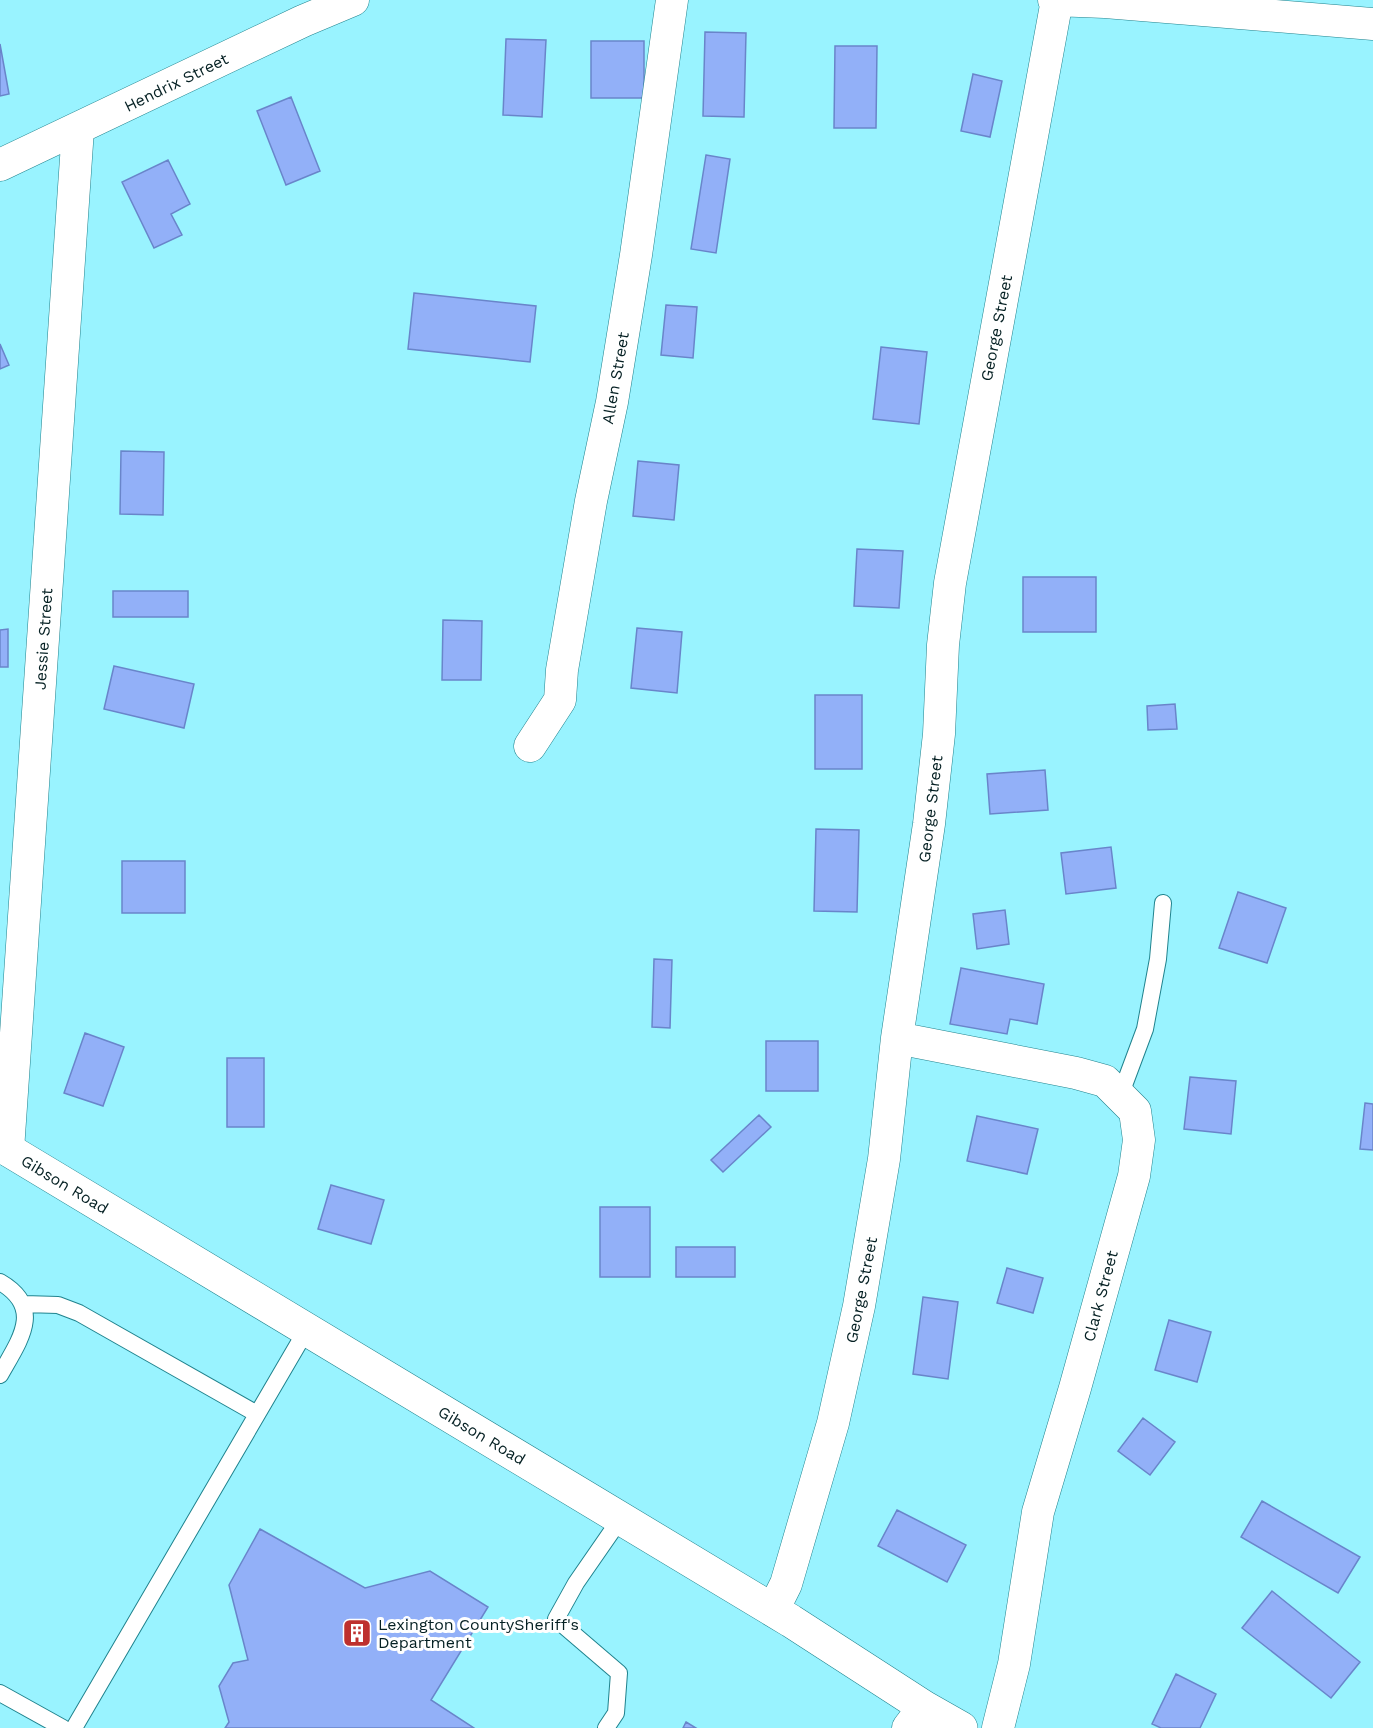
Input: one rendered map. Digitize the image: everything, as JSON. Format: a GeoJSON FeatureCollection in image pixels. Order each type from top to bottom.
{"type":"FeatureCollection","features":[{"type":"Feature","properties":{"kind":"street","name":"Hendrix Street"},"geometry":{"type":"LineString","coordinates":[[0,165],[78,129],[300,10],[353,0]]}},
{"type":"Feature","properties":{"kind":"street","name":"Allen Street"},"geometry":{"type":"LineString","coordinates":[[530,746],[560,700],[569,625],[591,501],[612,402],[636,255],[672,0]]}},
{"type":"Feature","properties":{"kind":"street"},"geometry":{"type":"LineString","coordinates":[[1056,0],[1105,1],[1373,24]]}},
{"type":"Feature","properties":{"kind":"street","name":"George Street"},"geometry":{"type":"LineString","coordinates":[[773,1610],[786,1584],[833,1423],[859,1306],[884,1159],[897,1038],[929,824],[938,746],[943,645],[950,583],[1056,0]]}},
{"type":"Feature","properties":{"kind":"street","name":"Jessie Street"},"geometry":{"type":"LineString","coordinates":[[4,1147],[78,129]]}},
{"type":"Feature","properties":{"kind":"street","name":"Clark Street"},"geometry":{"type":"LineString","coordinates":[[897,1038],[1076,1073],[1105,1081],[1135,1111],[1139,1140],[1134,1176],[1038,1512],[1014,1664],[998,1728]]}},
{"type":"Feature","properties":{"kind":"street","name":"Gibson Road"},"geometry":{"type":"LineString","coordinates":[[4,1147],[773,1610],[916,1717],[961,1728]]}},
{"type":"Feature","properties":{"kind":"lane"},"geometry":{"type":"LineString","coordinates":[[1120,1096],[1145,1029],[1158,959],[1163,903]]}},
{"type":"Feature","properties":{"kind":"lane"},"geometry":{"type":"LineString","coordinates":[[0,1282],[12,1289],[24,1304],[25,1321],[19,1340],[0,1375]]}},
{"type":"Feature","properties":{"kind":"lane"},"geometry":{"type":"LineString","coordinates":[[24,1304],[58,1305],[79,1313],[257,1414]]}},
{"type":"Feature","properties":{"kind":"lane"},"geometry":{"type":"LineString","coordinates":[[74,1728],[307,1329]]}},
{"type":"Feature","properties":{"kind":"lane"},"geometry":{"type":"LineString","coordinates":[[606,1728],[616,1713],[619,1673],[556,1619],[576,1583],[621,1518]]}},
{"type":"Feature","properties":{"kind":"lane"},"geometry":{"type":"LineString","coordinates":[[0,1693],[63,1728]]}},
{"type":"Feature","properties":{"kind":"building"},"geometry":{"type":"Polygon","coordinates":[[[705,32],[746,33],[744,117],[703,116],[705,32]]]}},
{"type":"Feature","properties":{"kind":"building"},"geometry":{"type":"Polygon","coordinates":[[[506,39],[546,40],[542,117],[503,115],[506,39]]]}},
{"type":"Feature","properties":{"kind":"building"},"geometry":{"type":"Polygon","coordinates":[[[591,41],[644,41],[644,98],[591,98],[591,41]]]}},
{"type":"Feature","properties":{"kind":"building"},"geometry":{"type":"Polygon","coordinates":[[[0,44],[9,94],[0,96],[0,44]]]}},
{"type":"Feature","properties":{"kind":"building"},"geometry":{"type":"Polygon","coordinates":[[[835,46],[877,46],[876,128],[834,128],[835,46]]]}},
{"type":"Feature","properties":{"kind":"building"},"geometry":{"type":"Polygon","coordinates":[[[973,74],[1002,81],[990,137],[961,131],[973,74]]]}},
{"type":"Feature","properties":{"kind":"building"},"geometry":{"type":"Polygon","coordinates":[[[291,97],[320,171],[286,185],[257,111],[291,97]]]}},
{"type":"Feature","properties":{"kind":"building"},"geometry":{"type":"Polygon","coordinates":[[[706,155],[730,159],[716,253],[691,249],[706,155]]]}},
{"type":"Feature","properties":{"kind":"building"},"geometry":{"type":"Polygon","coordinates":[[[168,160],[190,204],[171,214],[182,235],[154,248],[122,182],[168,160]]]}},
{"type":"Feature","properties":{"kind":"building"},"geometry":{"type":"Polygon","coordinates":[[[414,293],[536,306],[530,362],[408,349],[414,293]]]}},
{"type":"Feature","properties":{"kind":"building"},"geometry":{"type":"Polygon","coordinates":[[[666,305],[697,307],[693,358],[661,355],[666,305]]]}},
{"type":"Feature","properties":{"kind":"building"},"geometry":{"type":"Polygon","coordinates":[[[0,344],[9,365],[0,369],[0,344]]]}},
{"type":"Feature","properties":{"kind":"building"},"geometry":{"type":"Polygon","coordinates":[[[881,347],[927,352],[919,424],[873,419],[881,347]]]}},
{"type":"Feature","properties":{"kind":"building"},"geometry":{"type":"Polygon","coordinates":[[[121,451],[164,452],[163,515],[120,514],[121,451]]]}},
{"type":"Feature","properties":{"kind":"building"},"geometry":{"type":"Polygon","coordinates":[[[638,461],[679,465],[674,520],[633,516],[638,461]]]}},
{"type":"Feature","properties":{"kind":"building"},"geometry":{"type":"Polygon","coordinates":[[[857,549],[903,551],[899,608],[854,606],[857,549]]]}},
{"type":"Feature","properties":{"kind":"building"},"geometry":{"type":"Polygon","coordinates":[[[1023,577],[1096,577],[1096,632],[1023,632],[1023,577]]]}},
{"type":"Feature","properties":{"kind":"building"},"geometry":{"type":"Polygon","coordinates":[[[113,591],[188,591],[188,617],[113,617],[113,591]]]}},
{"type":"Feature","properties":{"kind":"building"},"geometry":{"type":"Polygon","coordinates":[[[443,620],[482,621],[481,680],[442,680],[443,620]]]}},
{"type":"Feature","properties":{"kind":"building"},"geometry":{"type":"Polygon","coordinates":[[[637,628],[682,632],[677,693],[631,688],[637,628]]]}},
{"type":"Feature","properties":{"kind":"building"},"geometry":{"type":"Polygon","coordinates":[[[8,629],[8,667],[0,667],[0,630],[8,629]]]}},
{"type":"Feature","properties":{"kind":"building"},"geometry":{"type":"Polygon","coordinates":[[[114,666],[194,684],[184,728],[104,709],[114,666]]]}},
{"type":"Feature","properties":{"kind":"building"},"geometry":{"type":"Polygon","coordinates":[[[815,695],[862,695],[862,769],[815,769],[815,695]]]}},
{"type":"Feature","properties":{"kind":"building"},"geometry":{"type":"Polygon","coordinates":[[[1175,704],[1177,729],[1148,730],[1147,706],[1175,704]]]}},
{"type":"Feature","properties":{"kind":"building"},"geometry":{"type":"Polygon","coordinates":[[[1045,770],[1048,810],[990,814],[987,774],[1045,770]]]}},
{"type":"Feature","properties":{"kind":"building"},"geometry":{"type":"Polygon","coordinates":[[[816,829],[859,830],[857,912],[814,911],[816,829]]]}},
{"type":"Feature","properties":{"kind":"building"},"geometry":{"type":"Polygon","coordinates":[[[1111,847],[1116,888],[1066,894],[1061,853],[1111,847]]]}},
{"type":"Feature","properties":{"kind":"building"},"geometry":{"type":"Polygon","coordinates":[[[122,861],[185,861],[185,913],[122,913],[122,861]]]}},
{"type":"Feature","properties":{"kind":"building"},"geometry":{"type":"Polygon","coordinates":[[[1238,892],[1286,908],[1267,963],[1219,948],[1238,892]]]}},
{"type":"Feature","properties":{"kind":"building"},"geometry":{"type":"Polygon","coordinates":[[[1005,910],[1009,944],[977,949],[973,914],[1005,910]]]}},
{"type":"Feature","properties":{"kind":"building"},"geometry":{"type":"Polygon","coordinates":[[[654,959],[672,960],[670,1028],[652,1027],[654,959]]]}},
{"type":"Feature","properties":{"kind":"building"},"geometry":{"type":"Polygon","coordinates":[[[961,968],[1044,984],[1037,1024],[1010,1019],[1007,1034],[950,1024],[961,968]]]}},
{"type":"Feature","properties":{"kind":"building"},"geometry":{"type":"Polygon","coordinates":[[[85,1033],[124,1047],[103,1106],[64,1093],[85,1033]]]}},
{"type":"Feature","properties":{"kind":"building"},"geometry":{"type":"Polygon","coordinates":[[[766,1041],[818,1041],[818,1091],[766,1091],[766,1041]]]}},
{"type":"Feature","properties":{"kind":"building"},"geometry":{"type":"Polygon","coordinates":[[[227,1058],[264,1058],[264,1127],[227,1127],[227,1058]]]}},
{"type":"Feature","properties":{"kind":"building"},"geometry":{"type":"Polygon","coordinates":[[[1190,1077],[1236,1081],[1231,1134],[1184,1129],[1190,1077]]]}},
{"type":"Feature","properties":{"kind":"building"},"geometry":{"type":"Polygon","coordinates":[[[1365,1103],[1373,1104],[1373,1150],[1360,1149],[1365,1103]]]}},
{"type":"Feature","properties":{"kind":"building"},"geometry":{"type":"Polygon","coordinates":[[[759,1115],[771,1127],[723,1172],[711,1160],[759,1115]]]}},
{"type":"Feature","properties":{"kind":"building"},"geometry":{"type":"Polygon","coordinates":[[[977,1116],[1038,1129],[1027,1174],[967,1161],[977,1116]]]}},
{"type":"Feature","properties":{"kind":"building"},"geometry":{"type":"Polygon","coordinates":[[[331,1185],[384,1200],[371,1244],[318,1229],[331,1185]]]}},
{"type":"Feature","properties":{"kind":"building"},"geometry":{"type":"Polygon","coordinates":[[[600,1207],[650,1207],[650,1277],[600,1277],[600,1207]]]}},
{"type":"Feature","properties":{"kind":"building"},"geometry":{"type":"Polygon","coordinates":[[[676,1247],[735,1247],[735,1277],[676,1277],[676,1247]]]}},
{"type":"Feature","properties":{"kind":"building"},"geometry":{"type":"Polygon","coordinates":[[[1007,1268],[1043,1278],[1033,1313],[997,1303],[1007,1268]]]}},
{"type":"Feature","properties":{"kind":"building"},"geometry":{"type":"Polygon","coordinates":[[[923,1297],[958,1302],[948,1379],[913,1374],[923,1297]]]}},
{"type":"Feature","properties":{"kind":"building"},"geometry":{"type":"Polygon","coordinates":[[[1169,1320],[1211,1332],[1197,1382],[1155,1370],[1169,1320]]]}},
{"type":"Feature","properties":{"kind":"building"},"geometry":{"type":"Polygon","coordinates":[[[1143,1418],[1175,1442],[1150,1475],[1118,1451],[1143,1418]]]}},
{"type":"Feature","properties":{"kind":"building"},"geometry":{"type":"Polygon","coordinates":[[[1262,1501],[1360,1557],[1338,1593],[1241,1537],[1262,1501]]]}},
{"type":"Feature","properties":{"kind":"building"},"geometry":{"type":"Polygon","coordinates":[[[897,1510],[966,1545],[947,1582],[878,1546],[897,1510]]]}},
{"type":"Feature","properties":{"kind":"building","name":"Lexington CountySheriff's Department"},"geometry":{"type":"Polygon","coordinates":[[[260,1529],[365,1588],[430,1571],[488,1607],[431,1700],[474,1728],[225,1728],[229,1722],[219,1686],[233,1663],[248,1660],[229,1585],[260,1529]]]}},
{"type":"Feature","properties":{"kind":"building"},"geometry":{"type":"Polygon","coordinates":[[[1272,1591],[1360,1662],[1331,1698],[1242,1628],[1272,1591]]]}},
{"type":"Feature","properties":{"kind":"building"},"geometry":{"type":"Polygon","coordinates":[[[1176,1674],[1216,1694],[1200,1728],[1161,1728],[1152,1724],[1176,1674]]]}},
{"type":"Feature","properties":{"kind":"building"},"geometry":{"type":"Polygon","coordinates":[[[686,1722],[696,1728],[683,1728],[686,1722]]]}},
{"type":"Feature","properties":{"kind":"place","name":"Lexington CountySheriff's Department"},"geometry":{"type":"Point","coordinates":[357,1633]}}]}
